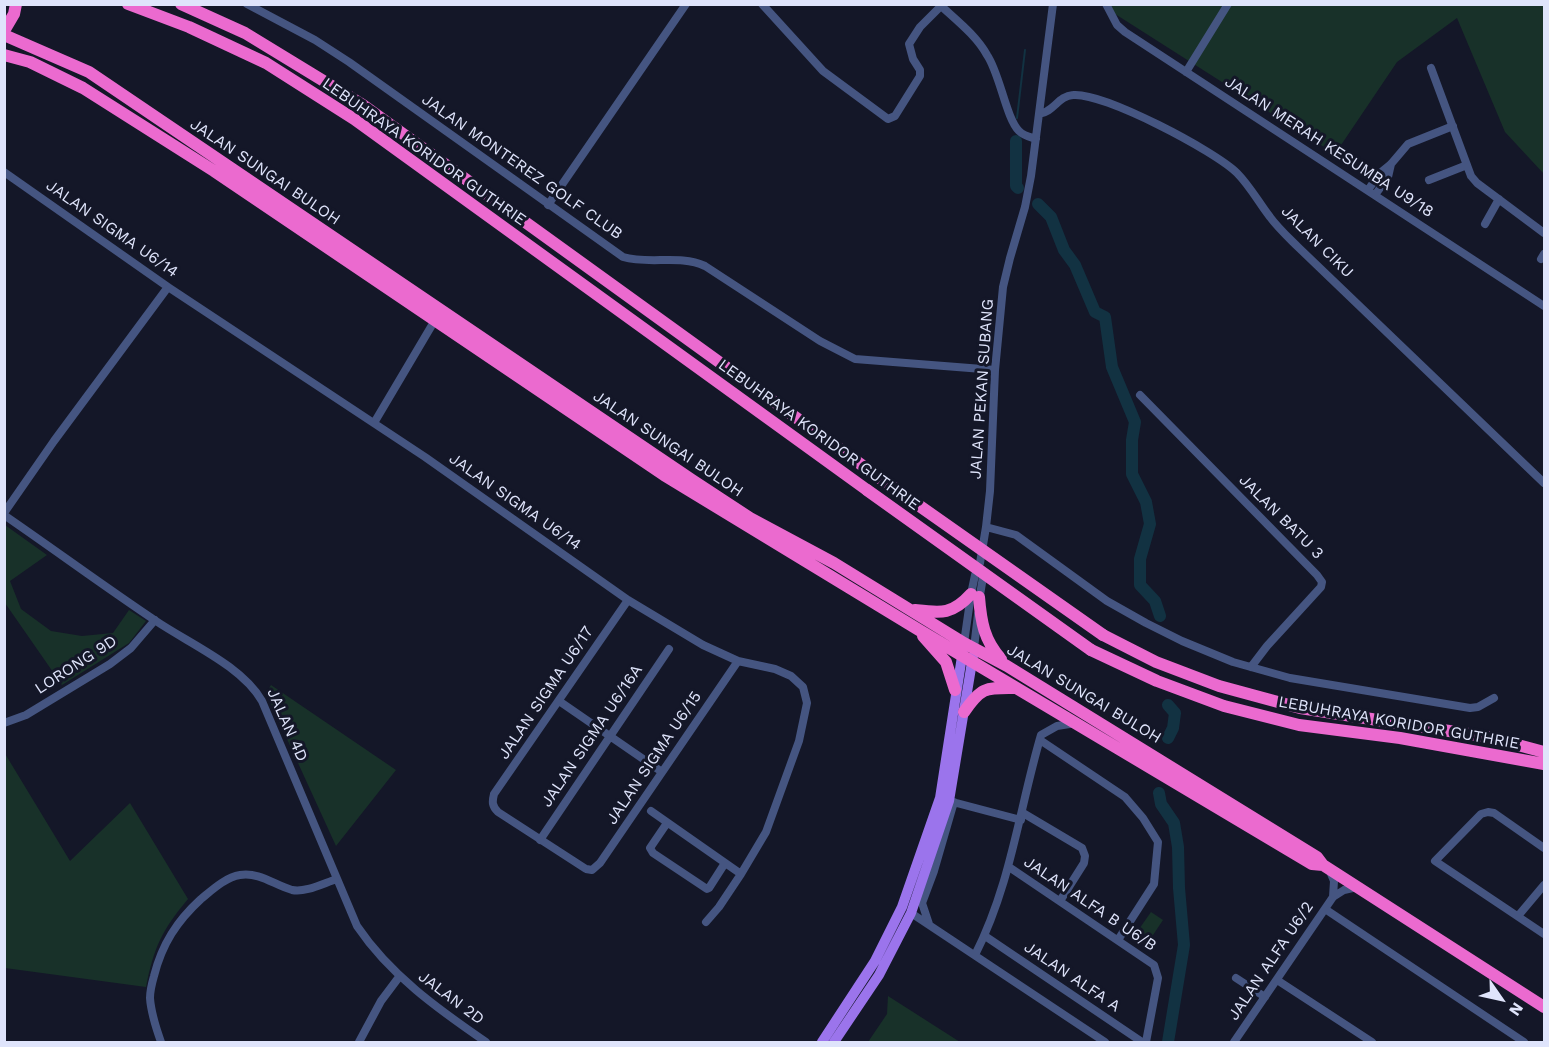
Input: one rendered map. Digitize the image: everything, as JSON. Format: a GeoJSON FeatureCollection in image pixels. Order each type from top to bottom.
{"type":"FeatureCollection","features":[{"type":"Feature","properties":{"kind":"highway"},"geometry":{"type":"LineString","coordinates":[[4,33],[14,14],[16,4]]}},
{"type":"Feature","properties":{"kind":"highway","name":"LEBUHRAYA KORIDOR GUTHRIE"},"geometry":{"type":"LineString","coordinates":[[128,4],[189,27],[266,63],[354,119],[1091,650],[1157,681],[1234,709],[1299,725],[1400,738],[1545,764]]}},
{"type":"Feature","properties":{"kind":"highway","name":"LEBUHRAYA KORIDOR GUTHRIE"},"geometry":{"type":"LineString","coordinates":[[181,4],[245,33],[363,105],[877,476],[1103,635],[1156,662],[1220,686],[1300,708],[1488,737],[1545,752]]}},
{"type":"Feature","properties":{"kind":"highway","name":"JALAN SUNGAI BULOH"},"geometry":{"type":"LineString","coordinates":[[4,33],[89,72],[750,518],[834,563],[910,609],[1017,688],[1312,864],[1326,867]]}},
{"type":"Feature","properties":{"kind":"highway","name":"JALAN SUNGAI BULOH"},"geometry":{"type":"LineString","coordinates":[[4,55],[30,62],[83,88],[214,171],[664,475],[919,630],[968,652],[1007,666],[1317,857],[1326,867],[1545,1007]]}},
{"type":"Feature","properties":{"kind":"highway"},"geometry":{"type":"LineString","coordinates":[[910,609],[946,612],[975,596],[984,634],[1007,666]]}},
{"type":"Feature","properties":{"kind":"highway"},"geometry":{"type":"LineString","coordinates":[[919,630],[924,639],[946,662],[956,690]]}},
{"type":"Feature","properties":{"kind":"highway"},"geometry":{"type":"LineString","coordinates":[[964,711],[981,691],[990,688],[1017,688]]}},
{"type":"Feature","properties":{"kind":"main road"},"geometry":{"type":"LineString","coordinates":[[822,1042],[875,961],[902,907],[940,798],[956,690],[968,652]]}},
{"type":"Feature","properties":{"kind":"main road"},"geometry":{"type":"LineString","coordinates":[[834,1042],[879,975],[911,913],[952,801],[964,711],[968,652]]}},
{"type":"Feature","properties":{"kind":"street","name":"JALAN MONTEREZ GOLF CLUB"},"geometry":{"type":"LineString","coordinates":[[247,4],[315,40],[349,62],[623,257],[636,260],[689,260],[705,266],[836,351],[855,359],[995,370]]}},
{"type":"Feature","properties":{"kind":"street"},"geometry":{"type":"LineString","coordinates":[[548,205],[686,4]]}},
{"type":"Feature","properties":{"kind":"street"},"geometry":{"type":"LineString","coordinates":[[762,4],[823,71],[888,119],[895,116],[920,75],[920,70],[912,59],[909,44],[920,27],[940,5],[974,37],[987,55],[997,73],[1014,124],[1023,135],[1036,139]]}},
{"type":"Feature","properties":{"kind":"street","name":"JALAN PEKAN SUBANG"},"geometry":{"type":"LineString","coordinates":[[968,652],[975,596],[983,577],[981,563],[990,491],[995,370],[1004,287],[1025,207],[1053,4]]}},
{"type":"Feature","properties":{"kind":"street","name":"JALAN MERAH KESUMBA U9/18"},"geometry":{"type":"LineString","coordinates":[[1106,4],[1121,29],[1545,306]]}},
{"type":"Feature","properties":{"kind":"street"},"geometry":{"type":"LineString","coordinates":[[1186,72],[1228,4]]}},
{"type":"Feature","properties":{"kind":"street"},"geometry":{"type":"LineString","coordinates":[[1431,68],[1474,181],[1545,233]]}},
{"type":"Feature","properties":{"kind":"street","name":"JALAN CIKU"},"geometry":{"type":"LineString","coordinates":[[1039,114],[1049,111],[1064,96],[1075,94],[1095,97],[1181,136],[1218,158],[1236,172],[1271,220],[1298,248],[1545,483]]}},
{"type":"Feature","properties":{"kind":"street"},"geometry":{"type":"LineString","coordinates":[[1371,193],[1380,172],[1391,164],[1408,144],[1453,126]]}},
{"type":"Feature","properties":{"kind":"street"},"geometry":{"type":"LineString","coordinates":[[1429,180],[1467,165]]}},
{"type":"Feature","properties":{"kind":"street","name":"JALAN SIGMA U6/14"},"geometry":{"type":"LineString","coordinates":[[4,172],[168,287],[374,423],[628,600],[703,645],[738,661],[775,669],[791,676],[803,687],[807,703],[799,741],[766,831],[741,874],[706,922]]}},
{"type":"Feature","properties":{"kind":"street"},"geometry":{"type":"LineString","coordinates":[[1485,224],[1499,199]]}},
{"type":"Feature","properties":{"kind":"street"},"geometry":{"type":"LineString","coordinates":[[4,514],[54,441],[168,287]]}},
{"type":"Feature","properties":{"kind":"street"},"geometry":{"type":"LineString","coordinates":[[374,423],[435,320]]}},
{"type":"Feature","properties":{"kind":"street","name":"JALAN BATU 3"},"geometry":{"type":"LineString","coordinates":[[1140,395],[1322,582],[1321,588],[1267,646],[1251,667]]}},
{"type":"Feature","properties":{"kind":"street","name":"JALAN 4D"},"geometry":{"type":"LineString","coordinates":[[4,514],[155,620],[240,675],[254,688],[262,701],[357,926],[399,977]]}},
{"type":"Feature","properties":{"kind":"street"},"geometry":{"type":"LineString","coordinates":[[986,527],[1016,535],[1107,601],[1146,623],[1182,641],[1251,667],[1290,678],[1470,708],[1478,707],[1494,698]]}},
{"type":"Feature","properties":{"kind":"street","name":"JALAN SIGMA U6/17"},"geometry":{"type":"LineString","coordinates":[[540,840],[498,812],[493,805],[494,795],[628,600]]}},
{"type":"Feature","properties":{"kind":"street","name":"LORONG 9D"},"geometry":{"type":"LineString","coordinates":[[4,723],[26,715],[110,664],[131,648],[155,620]]}},
{"type":"Feature","properties":{"kind":"street","name":"JALAN SIGMA U6/16A"},"geometry":{"type":"LineString","coordinates":[[540,840],[669,649]]}},
{"type":"Feature","properties":{"kind":"street","name":"JALAN SIGMA U6/15"},"geometry":{"type":"LineString","coordinates":[[540,840],[586,869],[592,870],[600,863],[738,661]]}},
{"type":"Feature","properties":{"kind":"street"},"geometry":{"type":"LineString","coordinates":[[559,701],[662,772]]}},
{"type":"Feature","properties":{"kind":"street"},"geometry":{"type":"LineString","coordinates":[[975,956],[985,936],[1009,867],[1041,735],[1047,731],[1076,723]]}},
{"type":"Feature","properties":{"kind":"street"},"geometry":{"type":"LineString","coordinates":[[1040,740],[1125,797],[1143,818],[1158,842],[1154,884],[1118,940]]}},
{"type":"Feature","properties":{"kind":"street"},"geometry":{"type":"LineString","coordinates":[[929,925],[923,899],[934,870],[952,801],[1022,816],[1082,848],[1085,856],[1084,863],[1060,902]]}},
{"type":"Feature","properties":{"kind":"street"},"geometry":{"type":"LineString","coordinates":[[651,811],[741,874]]}},
{"type":"Feature","properties":{"kind":"street"},"geometry":{"type":"LineString","coordinates":[[1545,848],[1494,813],[1488,812],[1481,814],[1435,861],[1545,934]]}},
{"type":"Feature","properties":{"kind":"street"},"geometry":{"type":"LineString","coordinates":[[667,823],[650,848],[653,853],[707,889],[726,863]]}},
{"type":"Feature","properties":{"kind":"street","name":"JALAN ALFA B U6/B"},"geometry":{"type":"LineString","coordinates":[[1009,867],[1154,965],[1158,978],[1146,1042]]}},
{"type":"Feature","properties":{"kind":"street"},"geometry":{"type":"LineString","coordinates":[[1326,867],[1334,881],[1333,897]]}},
{"type":"Feature","properties":{"kind":"street"},"geometry":{"type":"LineString","coordinates":[[161,1042],[154,1022],[150,998],[151,987],[165,942],[189,910],[224,881],[238,875],[250,874],[293,890],[337,879]]}},
{"type":"Feature","properties":{"kind":"street"},"geometry":{"type":"LineString","coordinates":[[1518,916],[1545,885]]}},
{"type":"Feature","properties":{"kind":"street"},"geometry":{"type":"LineString","coordinates":[[1333,897],[1344,890],[1357,887]]}},
{"type":"Feature","properties":{"kind":"street","name":"JALAN ALFA U6/2"},"geometry":{"type":"LineString","coordinates":[[1237,1041],[1333,897]]}},
{"type":"Feature","properties":{"kind":"street"},"geometry":{"type":"LineString","coordinates":[[1325,909],[1524,1042]]}},
{"type":"Feature","properties":{"kind":"street"},"geometry":{"type":"LineString","coordinates":[[911,913],[1105,1042]]}},
{"type":"Feature","properties":{"kind":"street","name":"JALAN ALFA A"},"geometry":{"type":"LineString","coordinates":[[985,936],[1142,1042]]}},
{"type":"Feature","properties":{"kind":"street"},"geometry":{"type":"LineString","coordinates":[[359,1042],[381,1001],[399,977]]}},
{"type":"Feature","properties":{"kind":"street","name":"JALAN 2D"},"geometry":{"type":"LineString","coordinates":[[399,977],[486,1042]]}},
{"type":"Feature","properties":{"kind":"street"},"geometry":{"type":"LineString","coordinates":[[1236,978],[1265,997]]}},
{"type":"Feature","properties":{"kind":"street"},"geometry":{"type":"LineString","coordinates":[[1277,980],[1372,1042]]}},
{"type":"Feature","properties":{"kind":"green space"},"geometry":{"type":"Polygon","coordinates":[[[1101,5],[1544,5],[1544,174],[1505,132],[1457,18],[1397,62],[1335,154],[1101,5]]]}},
{"type":"Feature","properties":{"kind":"green space"},"geometry":{"type":"Polygon","coordinates":[[[5,525],[47,555],[10,581],[21,609],[51,631],[82,636],[113,633],[129,610],[146,621],[129,643],[62,685],[5,603],[5,525]]]}},
{"type":"Feature","properties":{"kind":"green space"},"geometry":{"type":"Polygon","coordinates":[[[271,685],[396,770],[336,846],[266,693],[271,685]]]}},
{"type":"Feature","properties":{"kind":"green space"},"geometry":{"type":"Polygon","coordinates":[[[4,752],[70,861],[130,803],[188,899],[160,940],[146,987],[5,968],[4,752]]]}},
{"type":"Feature","properties":{"kind":"green space"},"geometry":{"type":"Polygon","coordinates":[[[1151,912],[1163,920],[1149,941],[1137,932],[1151,912]]]}},
{"type":"Feature","properties":{"kind":"green space"},"geometry":{"type":"Polygon","coordinates":[[[888,996],[960,1042],[868,1042],[887,1014],[888,996]]]}},
{"type":"Feature","properties":{"kind":"waterway"},"geometry":{"type":"LineString","coordinates":[[1017,118],[1025,50]]}},
{"type":"Feature","properties":{"kind":"waterway"},"geometry":{"type":"LineString","coordinates":[[1016,141],[1016,186],[1018,188]]}},
{"type":"Feature","properties":{"kind":"waterway"},"geometry":{"type":"LineString","coordinates":[[1038,204],[1051,217],[1064,250],[1075,265],[1095,312],[1105,317],[1112,367],[1135,422],[1132,440],[1132,474],[1146,502],[1150,524],[1140,559],[1140,585],[1155,601],[1160,616]]}},
{"type":"Feature","properties":{"kind":"waterway"},"geometry":{"type":"LineString","coordinates":[[1168,705],[1175,713],[1173,728],[1168,738]]}},
{"type":"Feature","properties":{"kind":"waterway"},"geometry":{"type":"LineString","coordinates":[[1159,793],[1161,804],[1174,823],[1178,847],[1184,945],[1168,1042]]}}]}
